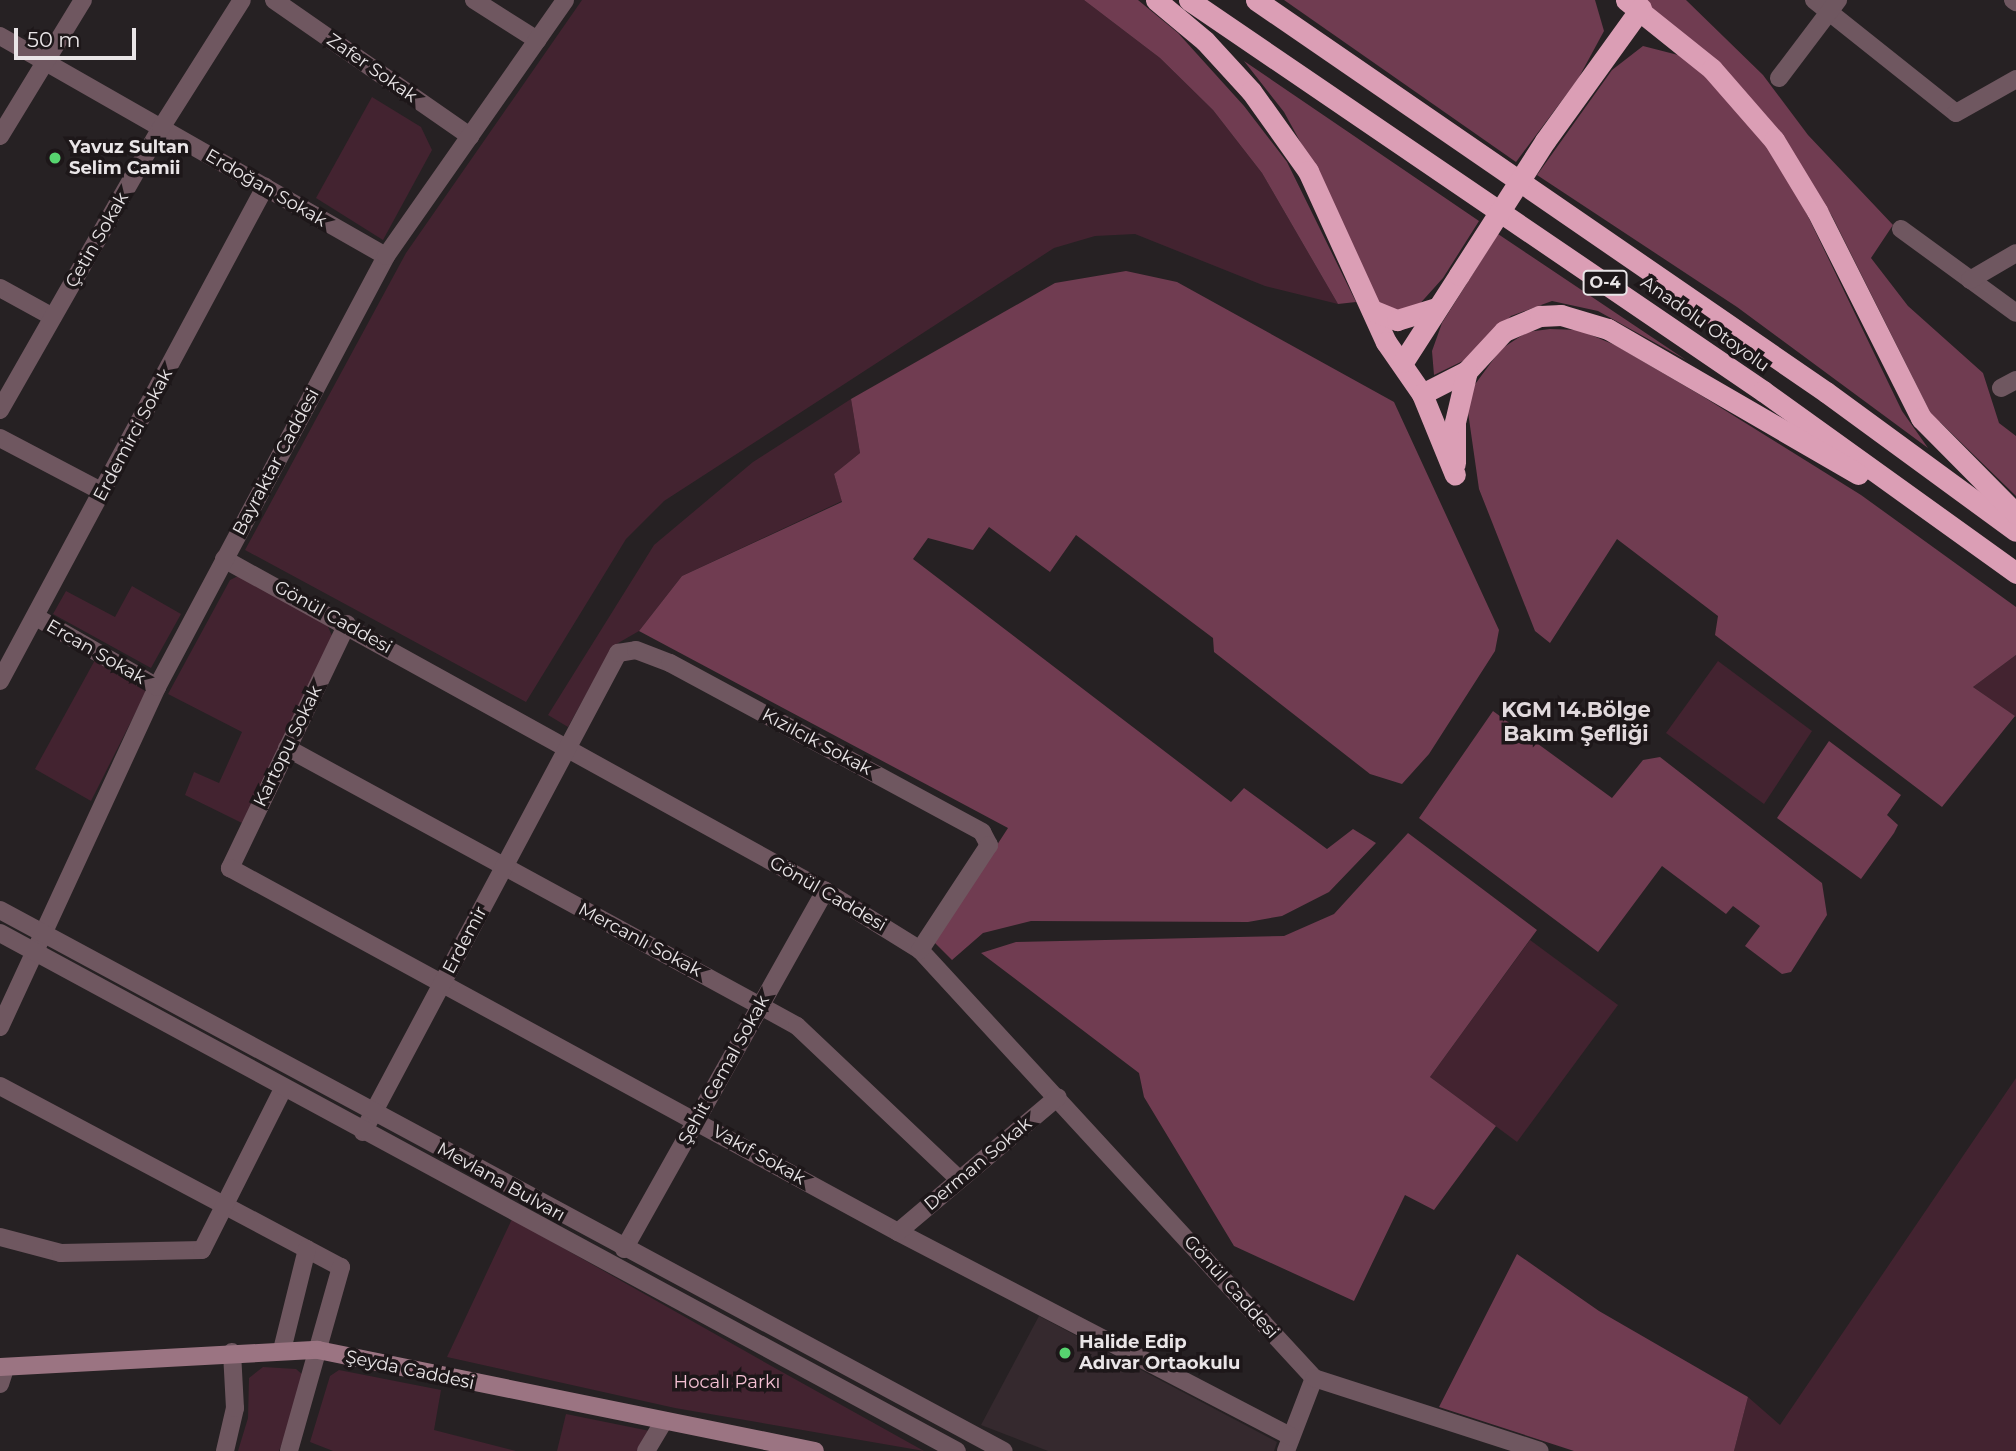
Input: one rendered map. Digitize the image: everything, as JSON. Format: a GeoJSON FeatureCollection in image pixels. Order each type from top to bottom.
{"type":"FeatureCollection","features":[{"type":"Feature","properties":{"kind":"highway"},"geometry":{"type":"LineString","coordinates":[[1156,0],[1205,41],[1284,135],[1332,216],[1372,310],[1422,394],[1455,475],[1455,422],[1466,372],[1486,346],[1520,323],[1561,315],[1581,319],[1642,348],[1972,540]]}},
{"type":"Feature","properties":{"kind":"highway","name":"Anadolu Otoyolu"},"geometry":{"type":"LineString","coordinates":[[1189,0],[2016,573]]}},
{"type":"Feature","properties":{"kind":"highway","name":"Anadolu Otoyolu"},"geometry":{"type":"LineString","coordinates":[[1256,0],[1826,392],[2016,531]]}},
{"type":"Feature","properties":{"kind":"highway"},"geometry":{"type":"LineString","coordinates":[[1403,362],[1633,4],[1712,69],[1774,140],[1817,211],[1921,418],[2016,514]]}},
{"type":"Feature","properties":{"kind":"highway"},"geometry":{"type":"LineString","coordinates":[[1372,310],[1396,320],[1436,308]]}},
{"type":"Feature","properties":{"kind":"highway"},"geometry":{"type":"LineString","coordinates":[[1422,394],[1466,372]]}},
{"type":"Feature","properties":{"kind":"main road","name":"Şeyda Caddesi"},"geometry":{"type":"LineString","coordinates":[[2,1373],[232,1352],[318,1350],[662,1424],[815,1451]]}},
{"type":"Feature","properties":{"kind":"street"},"geometry":{"type":"LineString","coordinates":[[0,136],[42,61],[83,0]]}},
{"type":"Feature","properties":{"kind":"street","name":"Çetin Sokak"},"geometry":{"type":"LineString","coordinates":[[0,410],[161,128],[242,0]]}},
{"type":"Feature","properties":{"kind":"street","name":"Zafer Sokak"},"geometry":{"type":"LineString","coordinates":[[274,0],[470,136]]}},
{"type":"Feature","properties":{"kind":"street"},"geometry":{"type":"LineString","coordinates":[[474,0],[537,40]]}},
{"type":"Feature","properties":{"kind":"street","name":"Bayraktar Caddesi"},"geometry":{"type":"LineString","coordinates":[[0,1027],[157,687],[386,256],[565,0]]}},
{"type":"Feature","properties":{"kind":"street"},"geometry":{"type":"LineString","coordinates":[[1814,0],[1833,6],[1956,113],[2016,79]]}},
{"type":"Feature","properties":{"kind":"street"},"geometry":{"type":"LineString","coordinates":[[1779,78],[1833,6]]}},
{"type":"Feature","properties":{"kind":"street","name":"Erdoğan Sokak"},"geometry":{"type":"LineString","coordinates":[[0,36],[386,256]]}},
{"type":"Feature","properties":{"kind":"street","name":"Erdemirci Sokak"},"geometry":{"type":"LineString","coordinates":[[0,681],[265,187]]}},
{"type":"Feature","properties":{"kind":"street"},"geometry":{"type":"LineString","coordinates":[[1901,229],[2016,313]]}},
{"type":"Feature","properties":{"kind":"street"},"geometry":{"type":"LineString","coordinates":[[1970,280],[2016,253]]}},
{"type":"Feature","properties":{"kind":"street"},"geometry":{"type":"LineString","coordinates":[[0,288],[53,317]]}},
{"type":"Feature","properties":{"kind":"street"},"geometry":{"type":"LineString","coordinates":[[0,438],[103,492]]}},
{"type":"Feature","properties":{"kind":"street","name":"Gönül Caddesi"},"geometry":{"type":"LineString","coordinates":[[224,559],[347,624],[825,891],[920,950],[1314,1378],[1540,1451]]}},
{"type":"Feature","properties":{"kind":"street","name":"Ercan Sokak"},"geometry":{"type":"LineString","coordinates":[[36,617],[157,687]]}},
{"type":"Feature","properties":{"kind":"street","name":"Kartopu Sokak"},"geometry":{"type":"LineString","coordinates":[[230,868],[347,624]]}},
{"type":"Feature","properties":{"kind":"street","name":"Kızılcık Sokak"},"geometry":{"type":"LineString","coordinates":[[567,748],[612,658],[636,650],[973,825],[989,845],[920,950]]}},
{"type":"Feature","properties":{"kind":"street","name":"Mercanlı Sokak"},"geometry":{"type":"LineString","coordinates":[[287,748],[761,1006],[826,1047],[959,1179]]}},
{"type":"Feature","properties":{"kind":"street","name":"Erdemir"},"geometry":{"type":"LineString","coordinates":[[363,1132],[567,748]]}},
{"type":"Feature","properties":{"kind":"street","name":"Vakıf Sokak"},"geometry":{"type":"LineString","coordinates":[[230,868],[1288,1444]]}},
{"type":"Feature","properties":{"kind":"street","name":"Şehit Cemal Sokak"},"geometry":{"type":"LineString","coordinates":[[624,1249],[825,891]]}},
{"type":"Feature","properties":{"kind":"street","name":"Mevlana Bulvarı"},"geometry":{"type":"LineString","coordinates":[[0,910],[624,1249],[1004,1451]]}},
{"type":"Feature","properties":{"kind":"street","name":"Mevlana Bulvarı"},"geometry":{"type":"LineString","coordinates":[[0,933],[363,1132],[957,1451]]}},
{"type":"Feature","properties":{"kind":"street"},"geometry":{"type":"LineString","coordinates":[[0,1086],[341,1267],[289,1451]]}},
{"type":"Feature","properties":{"kind":"street"},"geometry":{"type":"LineString","coordinates":[[0,1237],[61,1253],[202,1250],[285,1087]]}},
{"type":"Feature","properties":{"kind":"street","name":"Derman Sokak"},"geometry":{"type":"LineString","coordinates":[[898,1232],[1058,1097]]}},
{"type":"Feature","properties":{"kind":"street"},"geometry":{"type":"LineString","coordinates":[[282,1350],[307,1249]]}},
{"type":"Feature","properties":{"kind":"street"},"geometry":{"type":"LineString","coordinates":[[225,1451],[235,1409],[232,1352]]}},
{"type":"Feature","properties":{"kind":"street"},"geometry":{"type":"LineString","coordinates":[[1288,1444],[1314,1378]]}},
{"type":"Feature","properties":{"kind":"street"},"geometry":{"type":"LineString","coordinates":[[646,1451],[662,1424]]}},
{"type":"Feature","properties":{"kind":"shaded area"},"geometry":{"type":"Polygon","coordinates":[[[1084,0],[1138,0],[1178,33],[1244,106],[1287,162],[1356,302],[1338,304],[1262,173],[1213,110],[1160,58],[1084,0]]]}},
{"type":"Feature","properties":{"kind":"shaded area"},"geometry":{"type":"Polygon","coordinates":[[[1284,0],[1595,0],[1604,31],[1578,79],[1516,162],[1284,0]]]}},
{"type":"Feature","properties":{"kind":"shaded area"},"geometry":{"type":"Polygon","coordinates":[[[1639,0],[1686,0],[1763,75],[1808,135],[1893,225],[1871,258],[1908,306],[1983,373],[1999,423],[2016,436],[2016,496],[1940,422],[1936,424],[1832,216],[1777,129],[1711,56],[1639,0]]]}},
{"type":"Feature","properties":{"kind":"shaded area"},"geometry":{"type":"Polygon","coordinates":[[[1643,46],[1682,56],[1718,88],[1767,147],[1802,204],[1902,411],[1928,448],[1737,307],[1537,175],[1612,70],[1643,46]]]}},
{"type":"Feature","properties":{"kind":"shaded area"},"geometry":{"type":"Polygon","coordinates":[[[1244,61],[1479,221],[1443,278],[1416,308],[1389,310],[1376,301],[1325,187],[1284,112],[1244,61]]]}},
{"type":"Feature","properties":{"kind":"shaded area"},"geometry":{"type":"Polygon","coordinates":[[[1498,234],[1686,360],[1598,311],[1552,301],[1511,316],[1467,359],[1434,375],[1432,351],[1442,323],[1498,234]]]}},
{"type":"Feature","properties":{"kind":"shaded area"},"geometry":{"type":"Polygon","coordinates":[[[1126,271],[1177,282],[1394,402],[1499,630],[1495,651],[1429,754],[1402,784],[1370,774],[1214,652],[1213,638],[1076,535],[1050,572],[989,527],[973,550],[928,538],[913,559],[1231,802],[1244,788],[1327,849],[1353,829],[1376,843],[1329,892],[1282,916],[1248,922],[1031,921],[983,933],[952,960],[934,942],[1008,828],[639,631],[682,576],[842,502],[834,474],[860,453],[851,399],[1055,283],[1126,271]]]}},
{"type":"Feature","properties":{"kind":"shaded area"},"geometry":{"type":"Polygon","coordinates":[[[1550,329],[1579,330],[1615,345],[1702,396],[1861,495],[2016,607],[2016,655],[1973,687],[2015,716],[1942,807],[1715,635],[1718,616],[1617,539],[1550,643],[1535,631],[1479,489],[1468,412],[1473,387],[1501,349],[1527,332],[1550,329]]]}},
{"type":"Feature","properties":{"kind":"shaded area"},"geometry":{"type":"Polygon","coordinates":[[[1493,711],[1612,798],[1643,760],[1660,757],[1822,883],[1827,915],[1791,972],[1782,974],[1745,946],[1760,926],[1733,906],[1726,914],[1662,866],[1598,952],[1419,818],[1493,711]]]}},
{"type":"Feature","properties":{"kind":"shaded area"},"geometry":{"type":"Polygon","coordinates":[[[1829,741],[1901,795],[1887,815],[1898,825],[1861,879],[1777,818],[1829,741]]]}},
{"type":"Feature","properties":{"kind":"shaded area"},"geometry":{"type":"Polygon","coordinates":[[[1408,833],[1537,930],[1430,1077],[1496,1126],[1434,1210],[1405,1195],[1354,1301],[1234,1246],[1144,1097],[1139,1073],[981,953],[1016,942],[1284,936],[1334,914],[1408,833]]]}},
{"type":"Feature","properties":{"kind":"shaded area"},"geometry":{"type":"Polygon","coordinates":[[[1517,1254],[1599,1311],[1748,1397],[1734,1451],[1574,1451],[1439,1407],[1517,1254]]]}},
{"type":"Feature","properties":{"kind":"shaded area","name":"Halide Edip Adıvar Ortaokulu"},"geometry":{"type":"Polygon","coordinates":[[[1039,1316],[1277,1442],[1274,1451],[1048,1451],[981,1425],[1039,1316]]]}},
{"type":"Feature","properties":{"kind":"green space"},"geometry":{"type":"Polygon","coordinates":[[[582,0],[1084,0],[1160,58],[1213,110],[1262,173],[1338,304],[1265,286],[1135,234],[1095,236],[1054,248],[664,501],[626,539],[526,702],[245,550],[406,253],[582,0]]]}},
{"type":"Feature","properties":{"kind":"green space"},"geometry":{"type":"Polygon","coordinates":[[[372,97],[421,127],[432,150],[383,240],[316,198],[372,97]]]}},
{"type":"Feature","properties":{"kind":"green space"},"geometry":{"type":"Polygon","coordinates":[[[851,399],[860,453],[834,474],[842,501],[682,576],[639,631],[613,646],[568,727],[548,715],[654,545],[753,462],[851,399]]]}},
{"type":"Feature","properties":{"kind":"green space"},"geometry":{"type":"Polygon","coordinates":[[[240,575],[325,620],[333,638],[244,824],[185,795],[194,772],[219,783],[242,732],[168,694],[230,580],[240,575]]]}},
{"type":"Feature","properties":{"kind":"green space"},"geometry":{"type":"Polygon","coordinates":[[[132,586],[181,614],[151,668],[53,614],[66,591],[115,617],[132,586]]]}},
{"type":"Feature","properties":{"kind":"green space"},"geometry":{"type":"Polygon","coordinates":[[[2016,655],[2016,717],[1973,687],[2016,655]]]}},
{"type":"Feature","properties":{"kind":"green space"},"geometry":{"type":"Polygon","coordinates":[[[95,660],[147,690],[91,801],[35,769],[95,660]]]}},
{"type":"Feature","properties":{"kind":"green space"},"geometry":{"type":"Polygon","coordinates":[[[1718,661],[1812,731],[1764,804],[1666,733],[1718,661]]]}},
{"type":"Feature","properties":{"kind":"green space"},"geometry":{"type":"Polygon","coordinates":[[[1530,940],[1618,1005],[1517,1142],[1430,1077],[1530,940]]]}},
{"type":"Feature","properties":{"kind":"green space"},"geometry":{"type":"Polygon","coordinates":[[[2016,1078],[2016,1451],[1734,1451],[1748,1397],[1780,1425],[2016,1078]]]}},
{"type":"Feature","properties":{"kind":"green space","name":"Hocalı Parkı"},"geometry":{"type":"Polygon","coordinates":[[[512,1219],[924,1451],[675,1408],[447,1357],[512,1219]]]}},
{"type":"Feature","properties":{"kind":"green space"},"geometry":{"type":"Polygon","coordinates":[[[263,1367],[296,1369],[303,1375],[303,1389],[279,1451],[238,1451],[248,1418],[249,1378],[263,1367]]]}},
{"type":"Feature","properties":{"kind":"green space"},"geometry":{"type":"Polygon","coordinates":[[[339,1370],[441,1390],[434,1430],[516,1451],[333,1451],[310,1442],[330,1376],[339,1370]]]}},
{"type":"Feature","properties":{"kind":"green space"},"geometry":{"type":"Polygon","coordinates":[[[566,1414],[650,1431],[638,1451],[557,1451],[566,1414]]]}},
{"type":"Feature","properties":{"kind":"place","name":"Yavuz Sultan Selim Camii"},"geometry":{"type":"Point","coordinates":[55,158]}},
{"type":"Feature","properties":{"kind":"place","name":"Halide Edip Adıvar Ortaokulu"},"geometry":{"type":"Point","coordinates":[1065,1353]}},
{"type":"Feature","properties":{"kind":"district","name":"KGM 14.Bölge Bakım Şefliği"},"geometry":{"type":"Point","coordinates":[1576,722]}}]}
